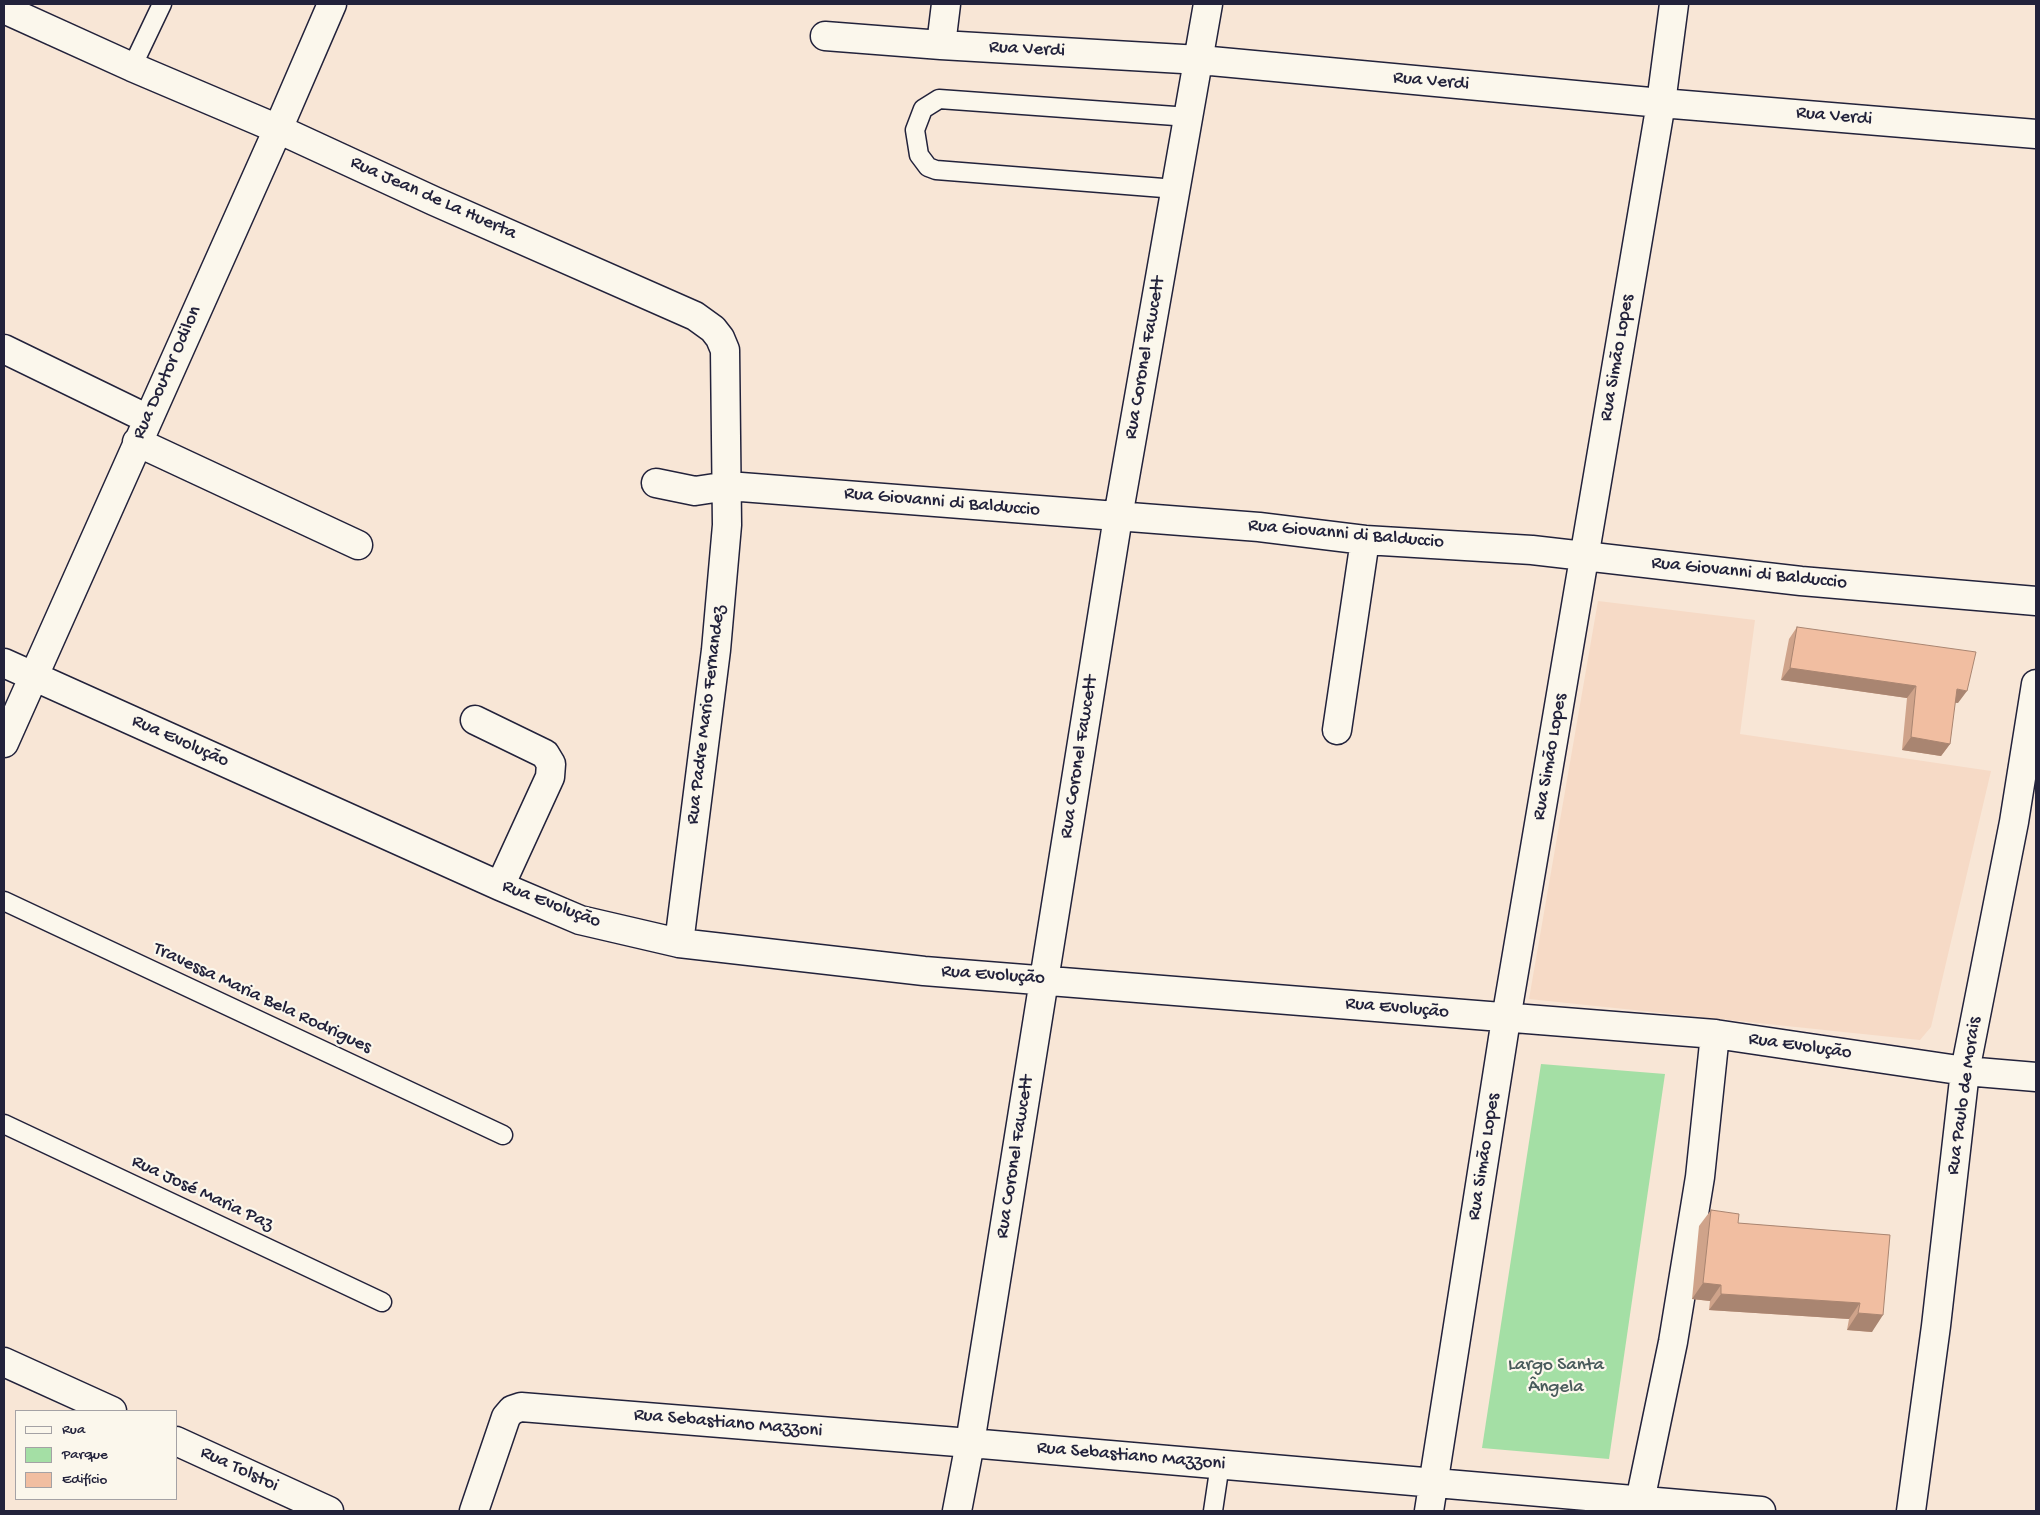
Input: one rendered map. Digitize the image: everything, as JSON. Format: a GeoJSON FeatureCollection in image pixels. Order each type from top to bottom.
{"type":"FeatureCollection","features":[{"type":"Feature","properties":{"kind":"street","name":"Rua Doutor Odilon"},"geometry":{"type":"LineString","coordinates":[[4,743],[332,4]]}},
{"type":"Feature","properties":{"kind":"street"},"geometry":{"type":"LineString","coordinates":[[941,45],[946,4]]}},
{"type":"Feature","properties":{"kind":"street","name":"Rua Coronel Fawcett"},"geometry":{"type":"LineString","coordinates":[[957,1511],[970,1443],[1118,517],[1200,60],[1208,4]]}},
{"type":"Feature","properties":{"kind":"street","name":"Rua Simão Lopes"},"geometry":{"type":"LineString","coordinates":[[1429,1511],[1506,1019],[1661,103],[1674,4]]}},
{"type":"Feature","properties":{"kind":"street","name":"Rua Jean de La Huerta"},"geometry":{"type":"LineString","coordinates":[[4,9],[132,68],[278,129],[434,201],[695,316],[713,329],[720,338],[725,350],[728,486]]}},
{"type":"Feature","properties":{"kind":"street","name":"Rua Verdi"},"geometry":{"type":"LineString","coordinates":[[825,36],[941,45],[1200,60],[1661,103],[2036,134]]}},
{"type":"Feature","properties":{"kind":"street"},"geometry":{"type":"LineString","coordinates":[[4,349],[142,431],[358,545]]}},
{"type":"Feature","properties":{"kind":"street","name":"Rua Giovanni di Balduccio"},"geometry":{"type":"LineString","coordinates":[[656,483],[695,490],[728,486],[1259,527],[1365,540],[1532,550],[1801,581],[2036,600]]}},
{"type":"Feature","properties":{"kind":"street","name":"Rua Padre Mario Fernandez"},"geometry":{"type":"LineString","coordinates":[[679,944],[716,650],[728,525],[728,486]]}},
{"type":"Feature","properties":{"kind":"street"},"geometry":{"type":"LineString","coordinates":[[1337,730],[1365,540]]}},
{"type":"Feature","properties":{"kind":"street","name":"Rua Evolução"},"geometry":{"type":"LineString","coordinates":[[4,663],[500,886],[580,920],[679,944],[924,971],[1506,1019],[1715,1034],[1965,1071],[2036,1077]]}},
{"type":"Feature","properties":{"kind":"street","name":"Rua Paulo de Morais"},"geometry":{"type":"LineString","coordinates":[[1911,1511],[1936,1326],[1965,1071],[2014,822],[2036,684]]}},
{"type":"Feature","properties":{"kind":"street"},"geometry":{"type":"LineString","coordinates":[[475,720],[545,754],[551,764],[550,777],[500,886]]}},
{"type":"Feature","properties":{"kind":"street"},"geometry":{"type":"LineString","coordinates":[[1640,1501],[1673,1342],[1700,1177],[1715,1034]]}},
{"type":"Feature","properties":{"kind":"street"},"geometry":{"type":"LineString","coordinates":[[4,1362],[110,1410]]}},
{"type":"Feature","properties":{"kind":"street","name":"Rua Sebastiano Mazzoni"},"geometry":{"type":"LineString","coordinates":[[474,1511],[506,1417],[512,1410],[521,1407],[970,1443],[1761,1511]]}},
{"type":"Feature","properties":{"kind":"street","name":"Rua Tolstoi"},"geometry":{"type":"LineString","coordinates":[[178,1442],[329,1511]]}},
{"type":"Feature","properties":{"kind":"lane"},"geometry":{"type":"LineString","coordinates":[[132,68],[162,4]]}},
{"type":"Feature","properties":{"kind":"lane"},"geometry":{"type":"LineString","coordinates":[[1176,189],[936,170],[928,167],[919,156],[915,130],[924,109],[939,99],[1189,117]]}},
{"type":"Feature","properties":{"kind":"lane","name":"Travessa Maria Bela Rodrigues"},"geometry":{"type":"LineString","coordinates":[[4,901],[503,1135]]}},
{"type":"Feature","properties":{"kind":"lane","name":"Rua José Maria Paz"},"geometry":{"type":"LineString","coordinates":[[4,1124],[382,1302]]}},
{"type":"Feature","properties":{"kind":"lane"},"geometry":{"type":"LineString","coordinates":[[1213,1511],[1220,1464]]}},
{"type":"Feature","properties":{"kind":"shaded area"},"geometry":{"type":"Polygon","coordinates":[[[1598,601],[1755,620],[1740,734],[1991,771],[1931,1027],[1920,1040],[1529,999],[1598,601]]]}},
{"type":"Feature","properties":{"kind":"green space","name":"Largo Santa Ângela"},"geometry":{"type":"Polygon","coordinates":[[[1541,1064],[1665,1074],[1609,1459],[1482,1448],[1541,1064]]]}},
{"type":"Feature","properties":{"kind":"building"},"geometry":{"type":"Polygon","coordinates":[[[1797,627],[1976,652],[1967,691],[1957,689],[1950,744],[1911,737],[1916,686],[1790,668],[1797,627]]]}},
{"type":"Feature","properties":{"kind":"building"},"geometry":{"type":"Polygon","coordinates":[[[1711,1210],[1739,1214],[1738,1223],[1890,1235],[1883,1315],[1858,1313],[1860,1303],[1721,1294],[1721,1285],[1703,1283],[1711,1210]]]}}]}
